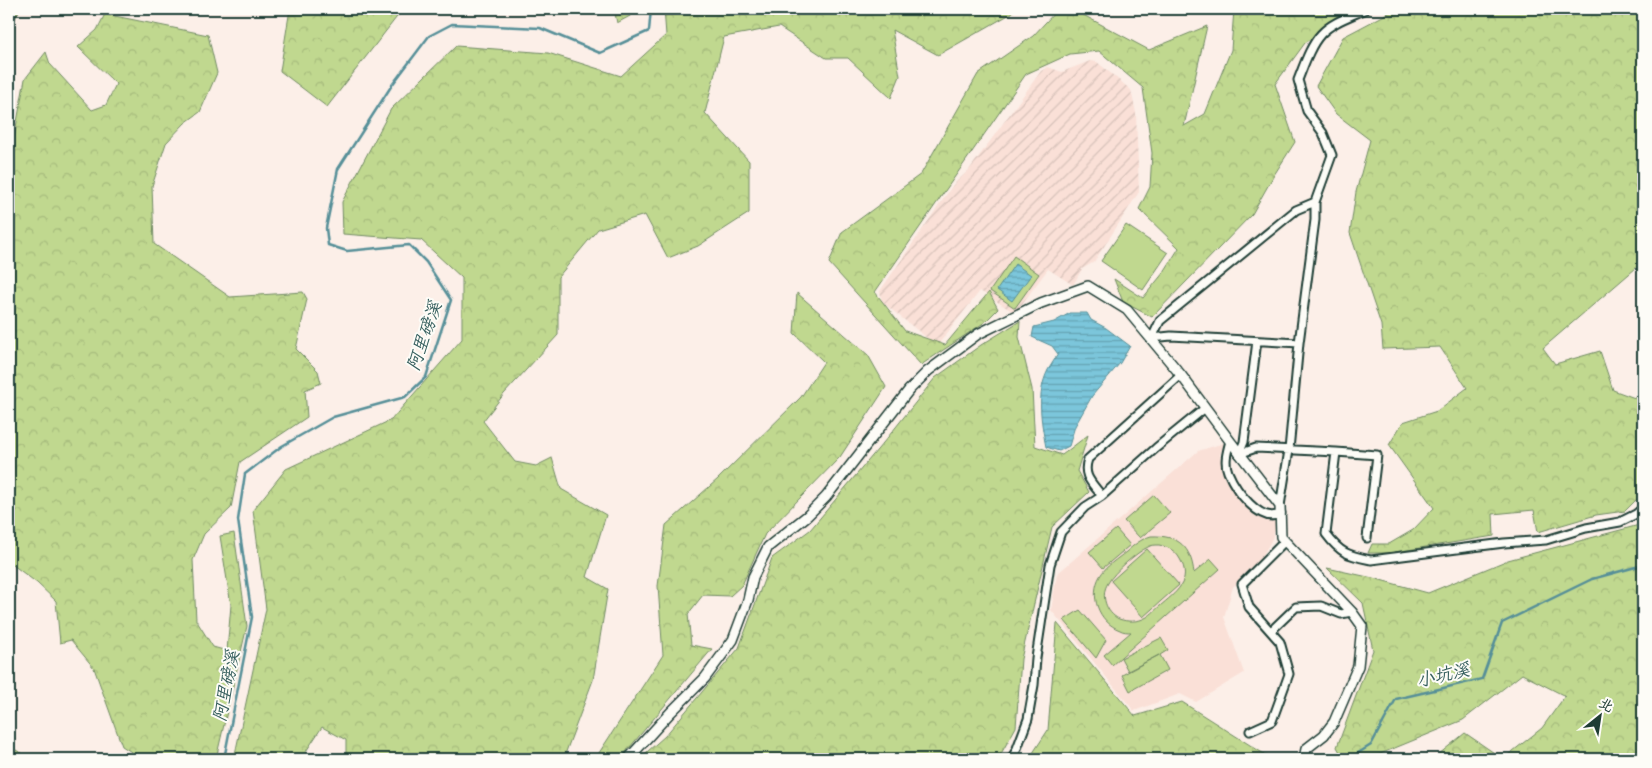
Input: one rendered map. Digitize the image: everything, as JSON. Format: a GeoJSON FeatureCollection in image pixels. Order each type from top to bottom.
{"type":"FeatureCollection","features":[{"type":"Feature","properties":{"kind":"street"},"geometry":{"type":"LineString","coordinates":[[1304,759],[1306,748],[1324,735],[1334,722],[1358,666],[1362,626],[1352,612],[1281,537],[1281,510],[1289,450],[1299,343],[1315,220],[1315,202],[1332,155],[1323,133],[1308,111],[1298,80],[1309,54],[1321,34],[1330,26],[1366,9]]}},
{"type":"Feature","properties":{"kind":"street"},"geometry":{"type":"LineString","coordinates":[[1152,338],[1160,321],[1296,210],[1315,202]]}},
{"type":"Feature","properties":{"kind":"street"},"geometry":{"type":"LineString","coordinates":[[628,759],[705,678],[733,640],[748,600],[753,577],[768,547],[808,516],[826,497],[909,390],[928,371],[978,334],[1041,302],[1088,286],[1127,310],[1181,375],[1281,510]]}},
{"type":"Feature","properties":{"kind":"street"},"geometry":{"type":"LineString","coordinates":[[1152,338],[1171,336],[1299,343]]}},
{"type":"Feature","properties":{"kind":"street"},"geometry":{"type":"LineString","coordinates":[[1239,454],[1244,442],[1257,341]]}},
{"type":"Feature","properties":{"kind":"street"},"geometry":{"type":"LineString","coordinates":[[1102,496],[1088,478],[1085,468],[1088,459],[1181,375]]}},
{"type":"Feature","properties":{"kind":"street"},"geometry":{"type":"LineString","coordinates":[[1011,759],[1028,719],[1050,565],[1061,532],[1085,507],[1102,496],[1205,408]]}},
{"type":"Feature","properties":{"kind":"street"},"geometry":{"type":"LineString","coordinates":[[1230,442],[1226,458],[1228,472],[1240,492],[1257,512],[1269,516],[1278,516],[1281,510]]}},
{"type":"Feature","properties":{"kind":"street"},"geometry":{"type":"LineString","coordinates":[[1239,454],[1256,448],[1377,455],[1367,538]]}},
{"type":"Feature","properties":{"kind":"street"},"geometry":{"type":"LineString","coordinates":[[1336,452],[1326,534],[1336,547],[1349,556],[1371,560],[1504,543],[1546,540],[1586,528],[1620,522],[1643,508]]}},
{"type":"Feature","properties":{"kind":"street"},"geometry":{"type":"LineString","coordinates":[[1250,731],[1272,721],[1289,674],[1280,642],[1272,630],[1249,607],[1242,584],[1285,541]]}},
{"type":"Feature","properties":{"kind":"street"},"geometry":{"type":"LineString","coordinates":[[1272,630],[1296,607],[1321,606],[1341,614],[1352,612]]}},
{"type":"Feature","properties":{"kind":"shaded area"},"geometry":{"type":"Polygon","coordinates":[[[1090,61],[1097,62],[1131,90],[1136,113],[1139,192],[1094,262],[1082,269],[1073,285],[1048,269],[1015,313],[980,291],[937,346],[882,302],[880,291],[953,185],[969,170],[1041,71],[1048,67],[1062,72],[1090,61]]]}},
{"type":"Feature","properties":{"kind":"shaded area"},"geometry":{"type":"Polygon","coordinates":[[[1224,443],[1220,455],[1225,475],[1236,493],[1244,504],[1256,514],[1278,522],[1271,541],[1260,560],[1233,587],[1224,617],[1244,673],[1196,702],[1180,694],[1134,711],[1051,610],[1057,574],[1198,451],[1224,443]]]}},
{"type":"Feature","properties":{"kind":"green space"},"geometry":{"type":"Polygon","coordinates":[[[9,9],[20,9],[9,30],[9,9]]]}},
{"type":"Feature","properties":{"kind":"green space"},"geometry":{"type":"Polygon","coordinates":[[[290,9],[403,9],[327,107],[280,71],[290,9]]]}},
{"type":"Feature","properties":{"kind":"green space"},"geometry":{"type":"Polygon","coordinates":[[[614,9],[632,9],[630,16],[617,23],[614,9]]]}},
{"type":"Feature","properties":{"kind":"green space"},"geometry":{"type":"Polygon","coordinates":[[[664,9],[1014,9],[1012,13],[938,55],[892,30],[900,76],[891,98],[848,58],[826,58],[779,27],[724,37],[705,113],[749,161],[749,213],[698,246],[668,258],[645,215],[598,229],[558,277],[558,335],[504,394],[483,421],[515,462],[536,466],[552,458],[561,489],[606,515],[587,577],[608,589],[593,680],[564,757],[586,759],[344,759],[346,755],[346,740],[322,727],[301,759],[234,759],[266,609],[253,510],[286,469],[391,420],[462,339],[462,278],[421,240],[343,234],[342,202],[391,109],[456,46],[548,53],[621,76],[666,35],[664,9]]]}},
{"type":"Feature","properties":{"kind":"green space"},"geometry":{"type":"Polygon","coordinates":[[[1058,9],[1072,9],[1149,50],[1207,26],[1184,126],[1205,114],[1231,50],[1234,9],[1350,9],[1305,43],[1275,84],[1295,142],[1252,214],[1152,317],[1123,302],[1114,279],[1143,298],[1164,272],[1179,248],[1139,209],[1150,187],[1152,153],[1143,88],[1099,51],[1070,54],[1026,74],[875,292],[905,331],[945,345],[989,292],[998,309],[985,322],[921,365],[829,263],[842,232],[921,174],[978,74],[1033,36],[1058,9]]]}},
{"type":"Feature","properties":{"kind":"green space"},"geometry":{"type":"Polygon","coordinates":[[[1396,9],[1643,9],[1643,254],[1636,268],[1543,348],[1555,364],[1600,351],[1613,390],[1643,401],[1643,493],[1625,511],[1596,515],[1538,532],[1534,510],[1493,514],[1494,536],[1389,553],[1368,553],[1372,544],[1389,544],[1413,530],[1434,508],[1389,445],[1403,422],[1437,411],[1467,388],[1440,347],[1383,349],[1381,325],[1350,233],[1356,192],[1370,140],[1336,114],[1316,86],[1343,37],[1396,9]]]}},
{"type":"Feature","properties":{"kind":"green space"},"geometry":{"type":"Polygon","coordinates":[[[105,14],[208,35],[217,73],[200,112],[185,123],[166,143],[152,186],[154,244],[230,297],[303,292],[307,299],[296,349],[318,371],[321,383],[305,390],[307,417],[240,462],[231,508],[204,534],[193,560],[196,620],[213,647],[227,651],[231,605],[220,536],[234,533],[247,626],[216,759],[138,759],[139,757],[122,746],[94,668],[71,640],[60,643],[56,601],[37,583],[9,562],[9,149],[14,138],[25,79],[46,52],[50,64],[92,110],[106,105],[116,84],[78,47],[97,30],[105,14]]]}},
{"type":"Feature","properties":{"kind":"green space"},"geometry":{"type":"Polygon","coordinates":[[[1126,225],[1168,253],[1143,290],[1101,261],[1126,225]]]}},
{"type":"Feature","properties":{"kind":"green space"},"geometry":{"type":"Polygon","coordinates":[[[1014,256],[1039,274],[1015,308],[990,291],[1014,256]]]}},
{"type":"Feature","properties":{"kind":"green space"},"geometry":{"type":"Polygon","coordinates":[[[797,293],[868,355],[886,387],[840,457],[765,534],[742,585],[730,596],[703,595],[688,614],[691,645],[712,649],[620,759],[595,759],[663,655],[658,586],[666,525],[718,479],[801,397],[824,362],[794,333],[797,293]]]}},
{"type":"Feature","properties":{"kind":"green space"},"geometry":{"type":"Polygon","coordinates":[[[1020,321],[1019,337],[1032,389],[1035,446],[1062,455],[1088,435],[1077,471],[1089,492],[1052,527],[1021,659],[1016,727],[998,759],[639,759],[665,736],[739,648],[772,558],[810,530],[935,378],[981,345],[1020,321]]]}},
{"type":"Feature","properties":{"kind":"green space"},"geometry":{"type":"Polygon","coordinates":[[[1154,495],[1170,513],[1140,538],[1124,521],[1154,495]]]}},
{"type":"Feature","properties":{"kind":"green space"},"geometry":{"type":"Polygon","coordinates":[[[1643,524],[1643,759],[1503,759],[1542,728],[1565,696],[1522,674],[1463,720],[1368,759],[1344,759],[1337,747],[1373,650],[1363,603],[1327,568],[1428,593],[1508,560],[1643,524]]]}},
{"type":"Feature","properties":{"kind":"green space"},"geometry":{"type":"Polygon","coordinates":[[[1116,529],[1130,545],[1103,568],[1089,552],[1116,529]]]}},
{"type":"Feature","properties":{"kind":"green space"},"geometry":{"type":"Polygon","coordinates":[[[1151,536],[1169,538],[1182,544],[1190,556],[1194,573],[1211,559],[1220,569],[1112,665],[1104,655],[1131,632],[1112,626],[1101,614],[1096,599],[1097,583],[1102,572],[1108,566],[1135,545],[1151,536]],[[1152,545],[1138,553],[1111,578],[1106,588],[1105,598],[1111,613],[1119,619],[1136,621],[1147,617],[1180,586],[1184,574],[1180,559],[1174,551],[1159,545],[1152,545]]]}},
{"type":"Feature","properties":{"kind":"green space"},"geometry":{"type":"Polygon","coordinates":[[[1147,549],[1179,585],[1143,617],[1111,581],[1147,549]]]}},
{"type":"Feature","properties":{"kind":"green space"},"geometry":{"type":"Polygon","coordinates":[[[1080,610],[1106,640],[1096,658],[1064,620],[1080,610]]]}},
{"type":"Feature","properties":{"kind":"green space"},"geometry":{"type":"Polygon","coordinates":[[[1057,623],[1135,716],[1182,702],[1272,759],[1029,759],[1048,730],[1057,623]]]}},
{"type":"Feature","properties":{"kind":"green space"},"geometry":{"type":"Polygon","coordinates":[[[1161,638],[1168,650],[1160,655],[1168,670],[1130,691],[1122,675],[1159,655],[1128,671],[1121,658],[1161,638]]]}},
{"type":"Feature","properties":{"kind":"green space"},"geometry":{"type":"Polygon","coordinates":[[[1465,733],[1503,759],[1433,759],[1465,733]]]}},
{"type":"Feature","properties":{"kind":"green space"},"geometry":{"type":"Polygon","coordinates":[[[9,746],[21,753],[20,759],[9,759],[9,746]]]}},
{"type":"Feature","properties":{"kind":"water"},"geometry":{"type":"Polygon","coordinates":[[[1015,264],[1031,275],[1012,301],[997,290],[1015,264]]]}},
{"type":"Feature","properties":{"kind":"water"},"geometry":{"type":"Polygon","coordinates":[[[1070,313],[1087,313],[1091,320],[1106,328],[1130,346],[1120,363],[1092,396],[1075,426],[1069,446],[1059,451],[1046,447],[1041,408],[1044,379],[1058,354],[1052,346],[1032,337],[1034,327],[1054,322],[1070,313]]]}},
{"type":"Feature","properties":{"kind":"waterway","name":"阿里磅溪"},"geometry":{"type":"LineString","coordinates":[[224,759],[252,617],[238,520],[245,474],[282,446],[333,417],[405,397],[426,377],[451,300],[426,262],[409,245],[347,251],[328,245],[326,228],[338,169],[392,85],[429,36],[452,24],[540,28],[600,53],[649,31],[651,9]]}},
{"type":"Feature","properties":{"kind":"waterway","name":"小坑溪"},"geometry":{"type":"LineString","coordinates":[[1318,759],[1322,757],[1355,755],[1371,745],[1396,699],[1482,679],[1502,623],[1592,579],[1643,565]]}}]}
